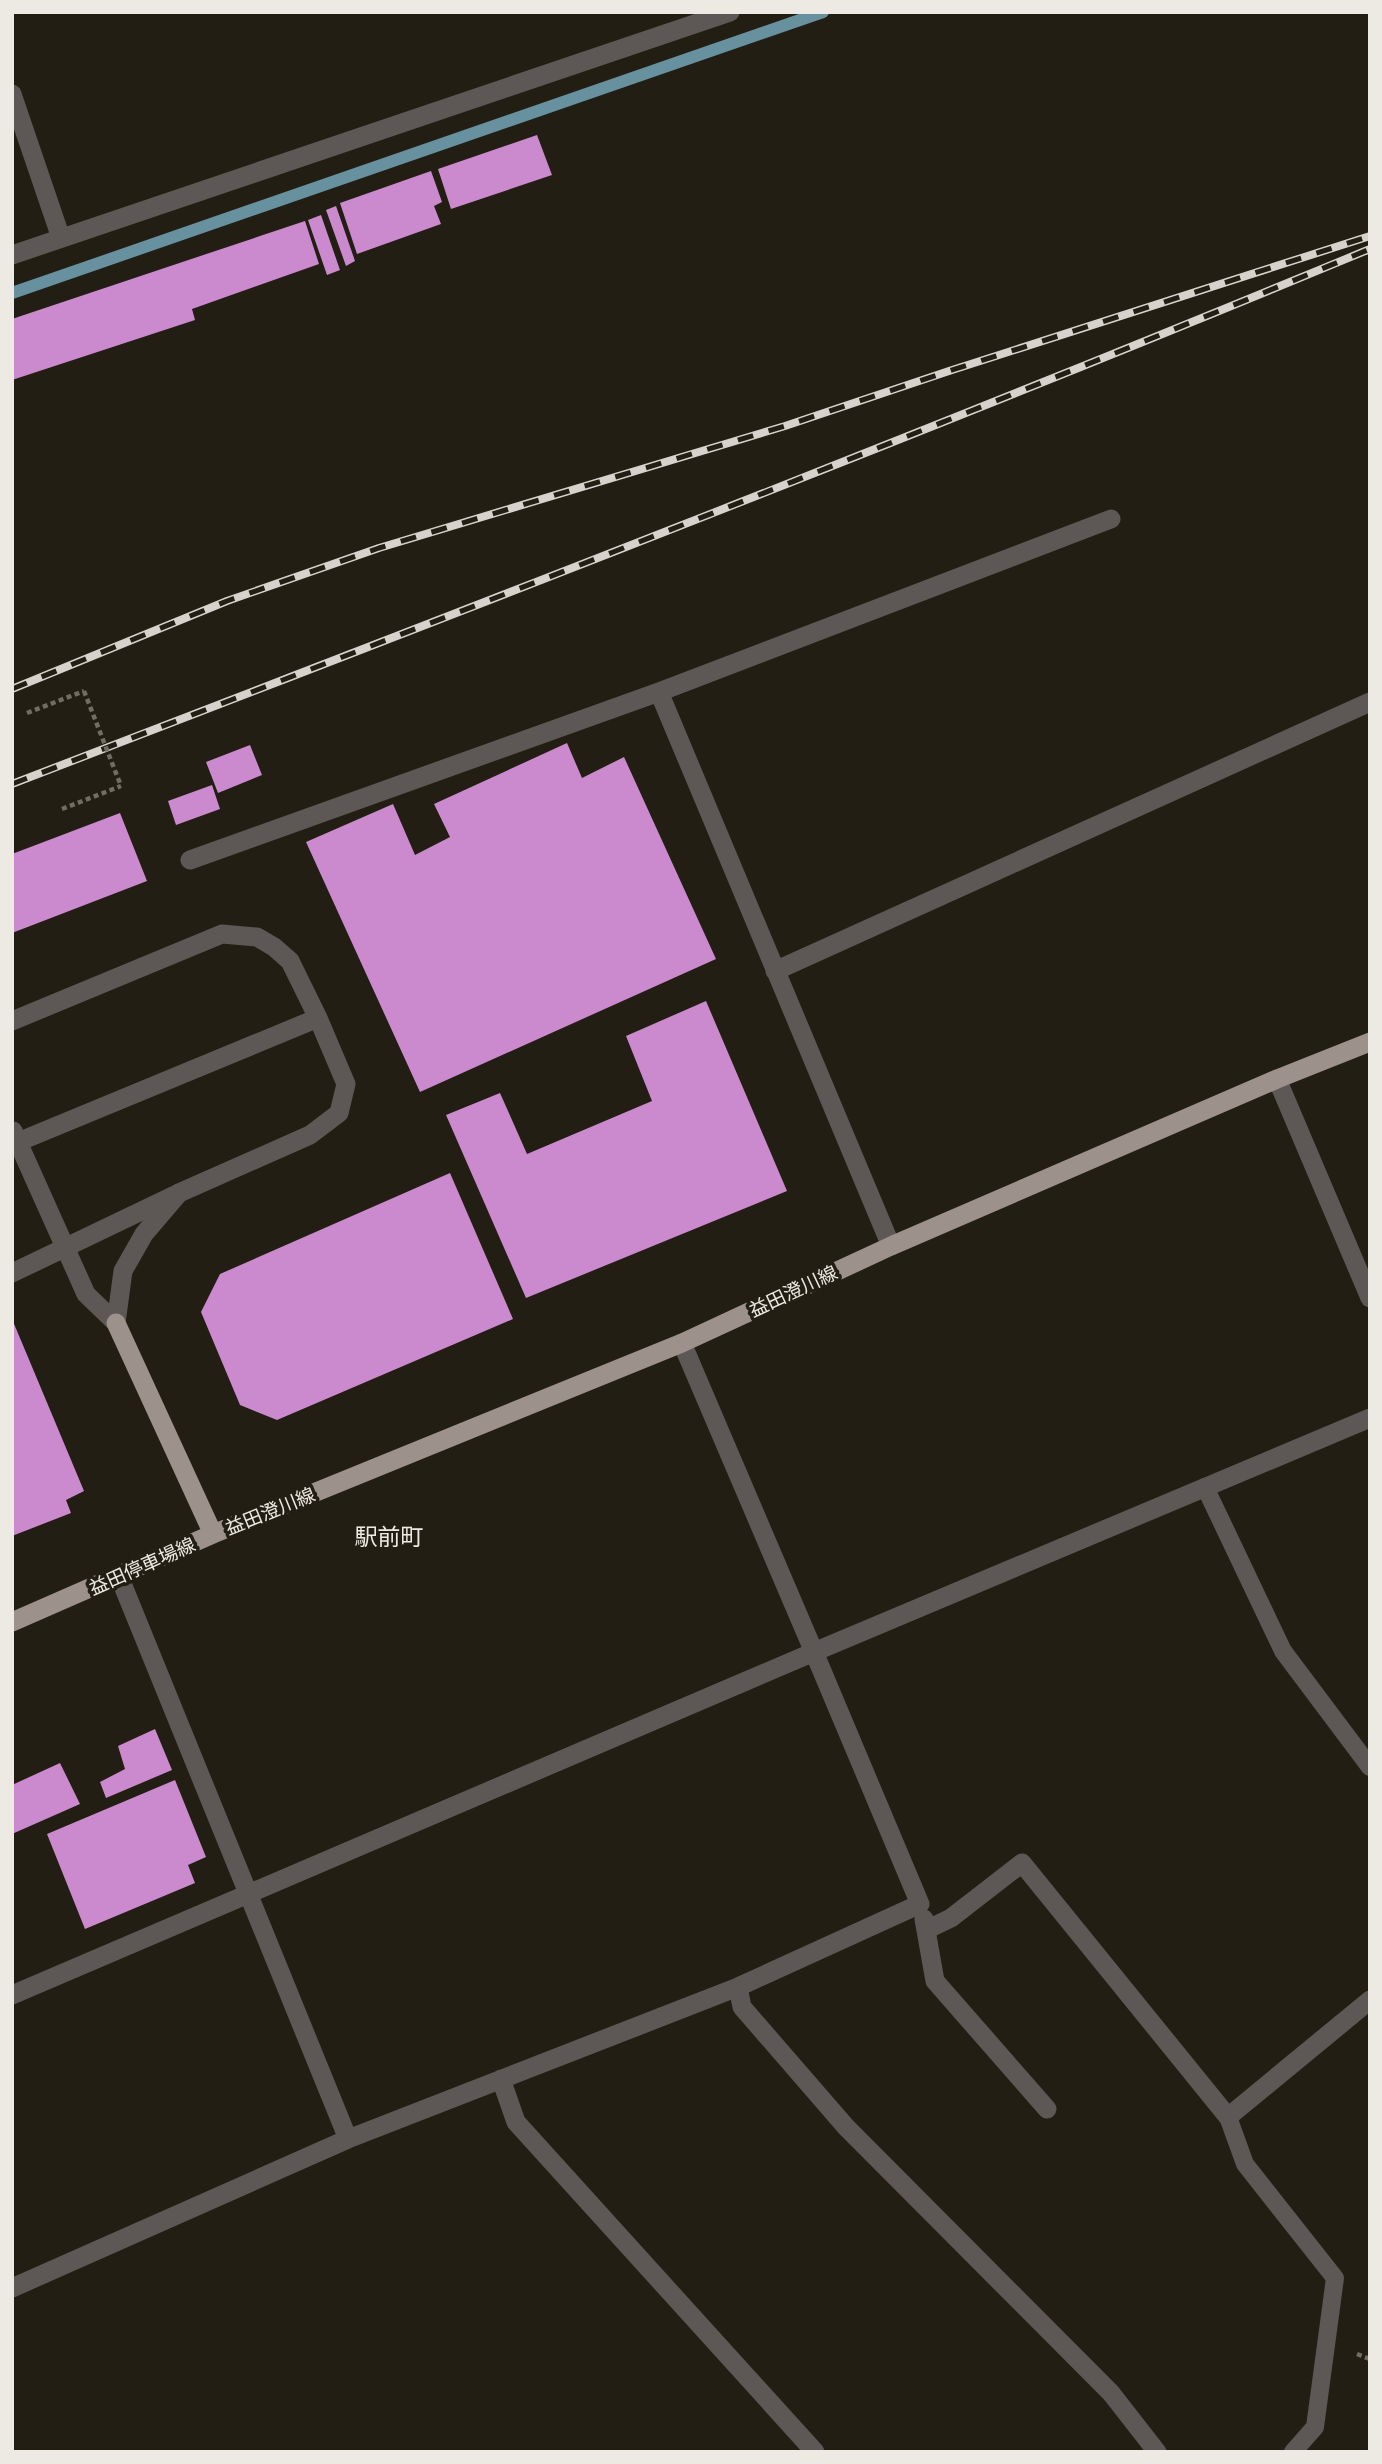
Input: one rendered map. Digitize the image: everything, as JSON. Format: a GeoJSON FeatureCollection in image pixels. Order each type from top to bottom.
{"type":"FeatureCollection","features":[{"type":"Feature","properties":{"kind":"main road","name":"益田澄川線"},"geometry":{"type":"LineString","coordinates":[[213,1534],[682,1343],[891,1246],[1277,1079],[1370,1042]]}},
{"type":"Feature","properties":{"kind":"main road","name":"益田停車場線"},"geometry":{"type":"LineString","coordinates":[[12,1622],[213,1534],[116,1323]]}},
{"type":"Feature","properties":{"kind":"street"},"geometry":{"type":"LineString","coordinates":[[12,255],[675,21],[730,12]]}},
{"type":"Feature","properties":{"kind":"street"},"geometry":{"type":"LineString","coordinates":[[12,94],[61,238]]}},
{"type":"Feature","properties":{"kind":"street"},"geometry":{"type":"LineString","coordinates":[[190,860],[659,692],[1111,519]]}},
{"type":"Feature","properties":{"kind":"street"},"geometry":{"type":"LineString","coordinates":[[659,692],[891,1246]]}},
{"type":"Feature","properties":{"kind":"street"},"geometry":{"type":"LineString","coordinates":[[775,971],[1370,702]]}},
{"type":"Feature","properties":{"kind":"street"},"geometry":{"type":"LineString","coordinates":[[12,1021],[222,934],[257,937],[290,961],[346,1084],[339,1113],[310,1135],[179,1193],[12,1273]]}},
{"type":"Feature","properties":{"kind":"street"},"geometry":{"type":"LineString","coordinates":[[116,1323],[86,1294],[15,1136],[318,1018]]}},
{"type":"Feature","properties":{"kind":"street"},"geometry":{"type":"LineString","coordinates":[[1277,1079],[1370,1298]]}},
{"type":"Feature","properties":{"kind":"street"},"geometry":{"type":"LineString","coordinates":[[116,1323],[123,1271],[144,1234],[179,1193]]}},
{"type":"Feature","properties":{"kind":"street"},"geometry":{"type":"LineString","coordinates":[[682,1343],[920,1904],[935,1981],[1047,2109]]}},
{"type":"Feature","properties":{"kind":"street"},"geometry":{"type":"LineString","coordinates":[[12,1995],[1370,1418]]}},
{"type":"Feature","properties":{"kind":"street"},"geometry":{"type":"LineString","coordinates":[[120,1576],[348,2139]]}},
{"type":"Feature","properties":{"kind":"street"},"geometry":{"type":"LineString","coordinates":[[926,1930],[951,1918],[1021,1863],[1228,2117],[1370,2000]]}},
{"type":"Feature","properties":{"kind":"street"},"geometry":{"type":"LineString","coordinates":[[12,2288],[348,2139],[738,1987],[920,1904]]}},
{"type":"Feature","properties":{"kind":"street"},"geometry":{"type":"LineString","coordinates":[[738,1987],[742,2007],[846,2127],[1111,2392],[1157,2452]]}},
{"type":"Feature","properties":{"kind":"street"},"geometry":{"type":"LineString","coordinates":[[501,2079],[516,2122],[815,2452]]}},
{"type":"Feature","properties":{"kind":"lane"},"geometry":{"type":"LineString","coordinates":[[1205,1487],[1283,1651],[1370,1767]]}},
{"type":"Feature","properties":{"kind":"lane"},"geometry":{"type":"LineString","coordinates":[[1228,2117],[1245,2164],[1335,2278],[1315,2427],[1293,2452]]}},
{"type":"Feature","properties":{"kind":"path"},"geometry":{"type":"LineString","coordinates":[[27,713],[84,691],[121,786],[62,809]]}},
{"type":"Feature","properties":{"kind":"building"},"geometry":{"type":"Polygon","coordinates":[[[537,135],[552,175],[451,209],[438,169],[537,135]]]}},
{"type":"Feature","properties":{"kind":"building"},"geometry":{"type":"Polygon","coordinates":[[[431,171],[442,202],[434,206],[441,224],[357,254],[340,203],[431,171]]]}},
{"type":"Feature","properties":{"kind":"building"},"geometry":{"type":"Polygon","coordinates":[[[336,206],[355,261],[346,266],[326,210],[336,206]]]}},
{"type":"Feature","properties":{"kind":"building"},"geometry":{"type":"Polygon","coordinates":[[[321,215],[340,270],[327,275],[308,220],[321,215]]]}},
{"type":"Feature","properties":{"kind":"building"},"geometry":{"type":"Polygon","coordinates":[[[305,221],[319,264],[192,309],[195,320],[12,380],[12,319],[305,221]]]}},
{"type":"Feature","properties":{"kind":"building"},"geometry":{"type":"Polygon","coordinates":[[[567,743],[582,778],[624,757],[716,959],[420,1092],[306,842],[393,804],[415,855],[450,837],[434,804],[567,743]]]}},
{"type":"Feature","properties":{"kind":"building"},"geometry":{"type":"Polygon","coordinates":[[[250,745],[262,775],[218,793],[206,762],[250,745]]]}},
{"type":"Feature","properties":{"kind":"building"},"geometry":{"type":"Polygon","coordinates":[[[212,785],[220,809],[176,825],[168,801],[212,785]]]}},
{"type":"Feature","properties":{"kind":"building"},"geometry":{"type":"Polygon","coordinates":[[[120,813],[147,881],[12,933],[12,854],[120,813]]]}},
{"type":"Feature","properties":{"kind":"building"},"geometry":{"type":"Polygon","coordinates":[[[706,1001],[787,1191],[526,1298],[446,1115],[500,1093],[527,1154],[652,1101],[626,1036],[706,1001]]]}},
{"type":"Feature","properties":{"kind":"building"},"geometry":{"type":"Polygon","coordinates":[[[450,1173],[513,1319],[277,1420],[240,1405],[201,1312],[220,1274],[450,1173]]]}},
{"type":"Feature","properties":{"kind":"building"},"geometry":{"type":"Polygon","coordinates":[[[12,1319],[84,1491],[66,1500],[71,1513],[12,1536],[12,1319]]]}},
{"type":"Feature","properties":{"kind":"building"},"geometry":{"type":"Polygon","coordinates":[[[155,1729],[172,1770],[106,1798],[100,1782],[125,1769],[118,1746],[155,1729]]]}},
{"type":"Feature","properties":{"kind":"building"},"geometry":{"type":"Polygon","coordinates":[[[60,1763],[80,1804],[12,1834],[12,1785],[60,1763]]]}},
{"type":"Feature","properties":{"kind":"building"},"geometry":{"type":"Polygon","coordinates":[[[175,1780],[206,1857],[188,1865],[195,1883],[85,1929],[47,1834],[175,1780]]]}},
{"type":"Feature","properties":{"kind":"waterway"},"geometry":{"type":"LineString","coordinates":[[12,293],[823,12]]}},
{"type":"Feature","properties":{"kind":"railway"},"geometry":{"type":"LineString","coordinates":[[12,689],[227,601],[379,548],[785,426],[1370,236]]}},
{"type":"Feature","properties":{"kind":"railway"},"geometry":{"type":"LineString","coordinates":[[12,784],[862,454],[1370,249]]}},
{"type":"Feature","properties":{"kind":"district","name":"駅前町"},"geometry":{"type":"Point","coordinates":[389,1537]}}]}
